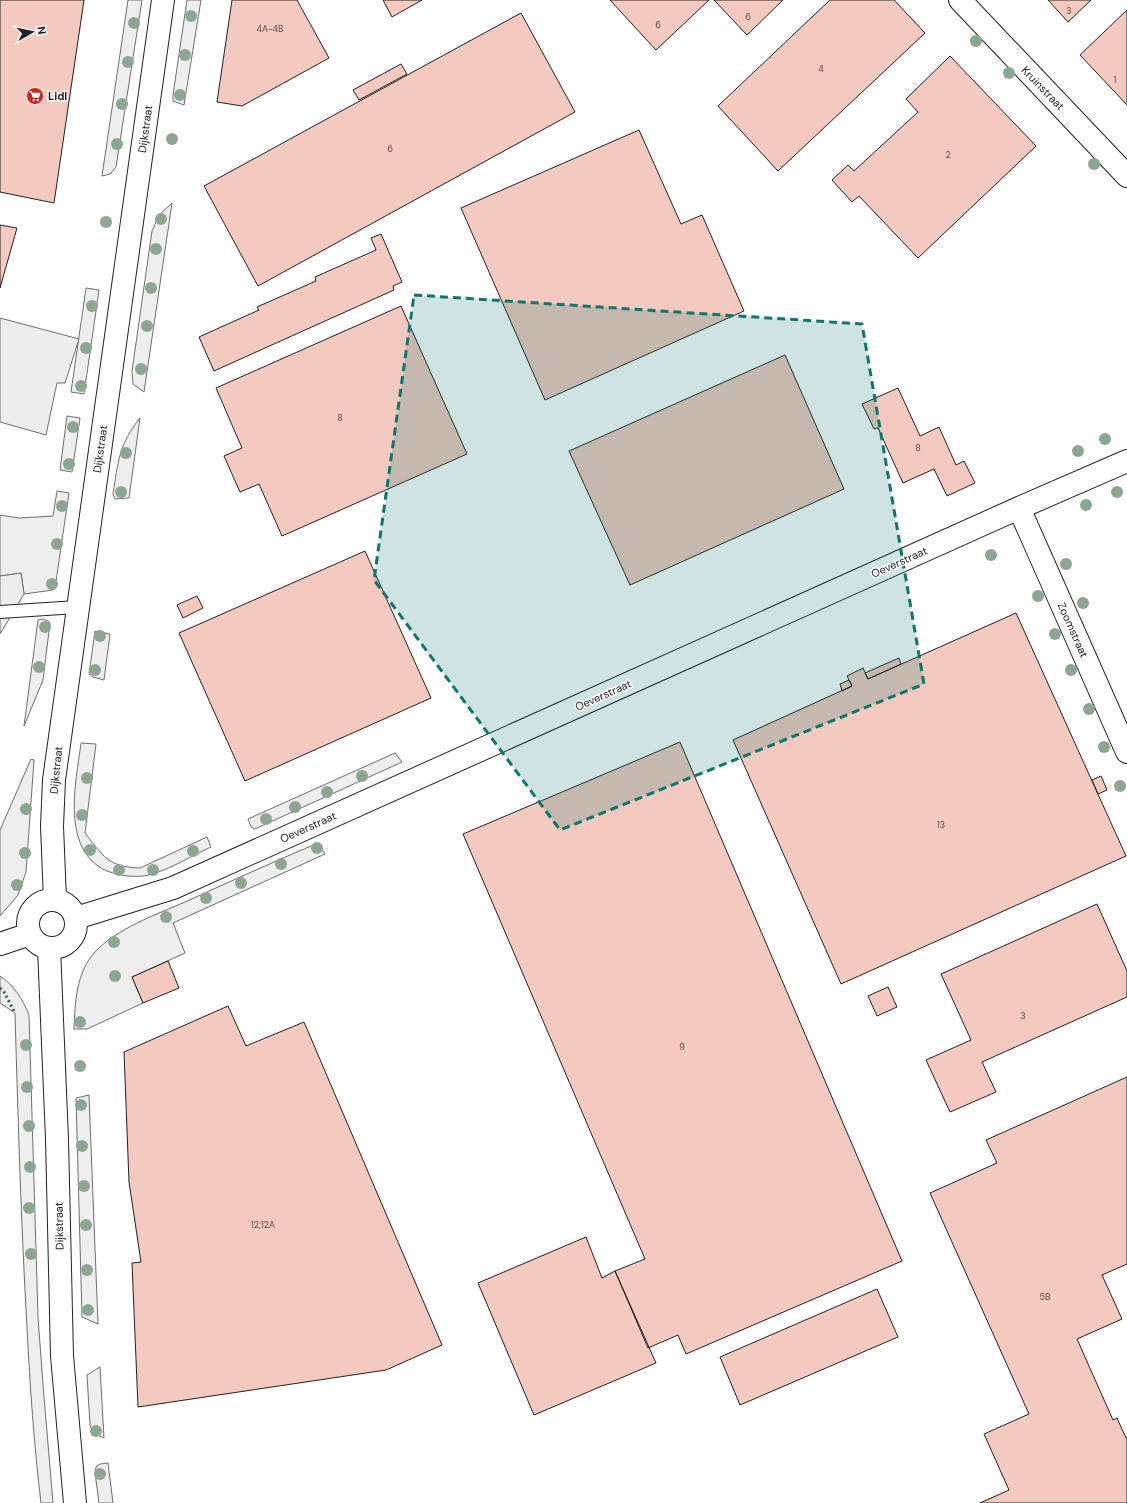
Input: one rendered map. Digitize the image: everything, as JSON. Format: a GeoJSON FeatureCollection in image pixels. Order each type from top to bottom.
{"type":"FeatureCollection","features":[{"type":"Feature","properties":{"kind":"street","name":"Dijkstraat"},"geometry":{"type":"LineString","coordinates":[[55,900],[52,826],[54,780],[163,0]]}},
{"type":"Feature","properties":{"kind":"street","name":"Kruinstraat"},"geometry":{"type":"LineString","coordinates":[[960,0],[1127,176]]}},
{"type":"Feature","properties":{"kind":"street","name":"Oeverstraat"},"geometry":{"type":"LineString","coordinates":[[76,918],[173,888],[1127,461]]}},
{"type":"Feature","properties":{"kind":"street","name":"Zoomstraat"},"geometry":{"type":"LineString","coordinates":[[1020,508],[1127,752]]}},
{"type":"Feature","properties":{"kind":"street"},"geometry":{"type":"LineString","coordinates":[[55,900],[68,905],[76,918],[75,933],[71,940],[61,947],[49,948],[41,946],[30,934],[28,926],[29,918],[32,911],[43,902],[55,900]]}},
{"type":"Feature","properties":{"kind":"street"},"geometry":{"type":"LineString","coordinates":[[0,944],[30,934]]}},
{"type":"Feature","properties":{"kind":"street","name":"Dijkstraat"},"geometry":{"type":"LineString","coordinates":[[49,948],[57,1139],[62,1356],[75,1503]]}},
{"type":"Feature","properties":{"kind":"lane"},"geometry":{"type":"LineString","coordinates":[[0,612],[77,607]]}},
{"type":"Feature","properties":{"kind":"highlighted area"},"geometry":{"type":"Polygon","coordinates":[[[414,295],[862,324],[924,684],[560,830],[374,580],[414,295]]]}},
{"type":"Feature","properties":{"kind":"shaded area"},"geometry":{"type":"Polygon","coordinates":[[[128,0],[142,0],[116,167],[110,174],[102,176],[128,0]]]}},
{"type":"Feature","properties":{"kind":"shaded area"},"geometry":{"type":"Polygon","coordinates":[[[187,0],[201,0],[184,105],[173,101],[173,95],[187,0]]]}},
{"type":"Feature","properties":{"kind":"shaded area"},"geometry":{"type":"Polygon","coordinates":[[[172,203],[144,392],[133,384],[132,371],[152,231],[159,215],[172,203]]]}},
{"type":"Feature","properties":{"kind":"shaded area"},"geometry":{"type":"Polygon","coordinates":[[[86,288],[99,290],[84,394],[71,392],[86,288]]]}},
{"type":"Feature","properties":{"kind":"shaded area"},"geometry":{"type":"Polygon","coordinates":[[[0,318],[79,339],[65,383],[57,383],[46,435],[0,422],[0,318]]]}},
{"type":"Feature","properties":{"kind":"shaded area"},"geometry":{"type":"Polygon","coordinates":[[[67,416],[80,418],[72,472],[60,470],[67,416]]]}},
{"type":"Feature","properties":{"kind":"shaded area"},"geometry":{"type":"Polygon","coordinates":[[[140,418],[129,498],[115,499],[113,494],[120,454],[133,427],[140,418]]]}},
{"type":"Feature","properties":{"kind":"shaded area"},"geometry":{"type":"Polygon","coordinates":[[[57,491],[69,493],[55,588],[53,590],[24,594],[21,573],[0,576],[0,515],[19,518],[53,516],[57,491]]]}},
{"type":"Feature","properties":{"kind":"shaded area"},"geometry":{"type":"Polygon","coordinates":[[[21,573],[24,594],[0,634],[0,576],[21,573]]]}},
{"type":"Feature","properties":{"kind":"shaded area"},"geometry":{"type":"Polygon","coordinates":[[[43,619],[50,623],[43,680],[24,726],[38,620],[43,619]]]}},
{"type":"Feature","properties":{"kind":"shaded area"},"geometry":{"type":"Polygon","coordinates":[[[95,631],[110,634],[104,680],[93,677],[89,674],[95,631]]]}},
{"type":"Feature","properties":{"kind":"shaded area"},"geometry":{"type":"Polygon","coordinates":[[[81,743],[96,744],[85,833],[107,859],[120,865],[140,868],[207,837],[211,847],[165,869],[144,876],[128,876],[112,873],[92,861],[82,848],[77,832],[74,814],[76,776],[81,743]]]}},
{"type":"Feature","properties":{"kind":"shaded area"},"geometry":{"type":"Polygon","coordinates":[[[395,753],[402,762],[255,829],[251,827],[248,819],[395,753]]]}},
{"type":"Feature","properties":{"kind":"shaded area"},"geometry":{"type":"Polygon","coordinates":[[[31,759],[34,760],[26,872],[18,895],[0,916],[0,830],[31,759]]]}},
{"type":"Feature","properties":{"kind":"shaded area"},"geometry":{"type":"Polygon","coordinates":[[[318,843],[325,854],[173,923],[185,953],[132,977],[143,1003],[87,1029],[74,1029],[76,998],[80,978],[95,952],[114,936],[150,917],[318,843]]]}},
{"type":"Feature","properties":{"kind":"shaded area"},"geometry":{"type":"Polygon","coordinates":[[[0,976],[18,993],[29,1015],[38,1317],[53,1503],[41,1503],[36,1459],[25,1289],[15,1013],[0,1003],[0,976]]]}},
{"type":"Feature","properties":{"kind":"shaded area"},"geometry":{"type":"Polygon","coordinates":[[[89,1095],[98,1324],[82,1317],[76,1098],[89,1095]]]}},
{"type":"Feature","properties":{"kind":"shaded area"},"geometry":{"type":"Polygon","coordinates":[[[100,1367],[104,1438],[93,1433],[90,1425],[87,1375],[100,1367]]]}},
{"type":"Feature","properties":{"kind":"shaded area"},"geometry":{"type":"Polygon","coordinates":[[[108,1463],[113,1503],[99,1503],[95,1473],[96,1467],[100,1464],[108,1463]]]}},
{"type":"Feature","properties":{"kind":"building","name":"Lidl"},"geometry":{"type":"Polygon","coordinates":[[[0,0],[84,0],[54,203],[0,192],[0,0]]]}},
{"type":"Feature","properties":{"kind":"building"},"geometry":{"type":"Polygon","coordinates":[[[232,0],[297,0],[329,58],[242,106],[217,102],[232,0]]]}},
{"type":"Feature","properties":{"kind":"building"},"geometry":{"type":"Polygon","coordinates":[[[383,0],[422,0],[392,17],[383,0]]]}},
{"type":"Feature","properties":{"kind":"building"},"geometry":{"type":"Polygon","coordinates":[[[610,0],[709,0],[656,50],[610,0]]]}},
{"type":"Feature","properties":{"kind":"building"},"geometry":{"type":"Polygon","coordinates":[[[714,0],[783,0],[747,35],[714,0]]]}},
{"type":"Feature","properties":{"kind":"building"},"geometry":{"type":"Polygon","coordinates":[[[830,0],[894,0],[925,33],[778,171],[718,106],[830,0]]]}},
{"type":"Feature","properties":{"kind":"building"},"geometry":{"type":"Polygon","coordinates":[[[1048,0],[1091,0],[1068,22],[1048,0]]]}},
{"type":"Feature","properties":{"kind":"building"},"geometry":{"type":"Polygon","coordinates":[[[1127,10],[1127,105],[1080,55],[1127,10]]]}},
{"type":"Feature","properties":{"kind":"building"},"geometry":{"type":"Polygon","coordinates":[[[521,13],[575,112],[258,286],[204,186],[521,13]]]}},
{"type":"Feature","properties":{"kind":"building"},"geometry":{"type":"Polygon","coordinates":[[[950,56],[1036,146],[918,258],[859,196],[852,202],[832,180],[848,165],[854,171],[918,112],[906,99],[950,56]]]}},
{"type":"Feature","properties":{"kind":"building"},"geometry":{"type":"Polygon","coordinates":[[[401,64],[407,74],[359,100],[353,90],[401,64]]]}},
{"type":"Feature","properties":{"kind":"building"},"geometry":{"type":"Polygon","coordinates":[[[639,130],[681,224],[702,215],[744,311],[545,400],[461,208],[639,130]]]}},
{"type":"Feature","properties":{"kind":"building"},"geometry":{"type":"Polygon","coordinates":[[[0,225],[17,228],[0,288],[0,225]]]}},
{"type":"Feature","properties":{"kind":"building"},"geometry":{"type":"Polygon","coordinates":[[[381,234],[402,282],[393,286],[394,290],[214,371],[199,337],[259,310],[257,307],[316,281],[315,277],[376,250],[371,238],[381,234]]]}},
{"type":"Feature","properties":{"kind":"building"},"geometry":{"type":"Polygon","coordinates":[[[401,306],[467,454],[282,536],[259,484],[240,492],[224,456],[242,448],[216,388],[401,306]]]}},
{"type":"Feature","properties":{"kind":"building"},"geometry":{"type":"Polygon","coordinates":[[[785,355],[844,489],[630,585],[569,451],[785,355]]]}},
{"type":"Feature","properties":{"kind":"building"},"geometry":{"type":"Polygon","coordinates":[[[898,388],[920,436],[939,427],[956,465],[964,461],[975,483],[947,496],[934,469],[903,483],[878,428],[874,429],[862,404],[898,388]]]}},
{"type":"Feature","properties":{"kind":"building"},"geometry":{"type":"Polygon","coordinates":[[[365,551],[431,698],[245,781],[179,633],[365,551]]]}},
{"type":"Feature","properties":{"kind":"building"},"geometry":{"type":"Polygon","coordinates":[[[197,596],[203,608],[183,618],[177,605],[197,596]]]}},
{"type":"Feature","properties":{"kind":"building"},"geometry":{"type":"Polygon","coordinates":[[[1016,613],[1126,856],[841,984],[733,740],[852,686],[847,676],[863,668],[868,679],[1016,613]]]}},
{"type":"Feature","properties":{"kind":"building"},"geometry":{"type":"Polygon","coordinates":[[[899,658],[901,664],[868,679],[865,673],[899,658]]]}},
{"type":"Feature","properties":{"kind":"building"},"geometry":{"type":"Polygon","coordinates":[[[849,680],[852,686],[842,691],[840,684],[849,680]]]}},
{"type":"Feature","properties":{"kind":"building"},"geometry":{"type":"Polygon","coordinates":[[[680,742],[902,1261],[686,1354],[678,1335],[648,1348],[615,1271],[645,1259],[463,834],[680,742]]]}},
{"type":"Feature","properties":{"kind":"building"},"geometry":{"type":"Polygon","coordinates":[[[1101,776],[1107,790],[1098,794],[1092,780],[1101,776]]]}},
{"type":"Feature","properties":{"kind":"building"},"geometry":{"type":"Polygon","coordinates":[[[1097,904],[1127,971],[1127,997],[982,1062],[996,1092],[950,1112],[926,1060],[971,1040],[941,974],[1097,904]]]}},
{"type":"Feature","properties":{"kind":"building"},"geometry":{"type":"Polygon","coordinates":[[[168,961],[179,988],[143,1003],[132,977],[168,961]]]}},
{"type":"Feature","properties":{"kind":"building"},"geometry":{"type":"Polygon","coordinates":[[[888,987],[897,1007],[877,1016],[868,996],[888,987]]]}},
{"type":"Feature","properties":{"kind":"building"},"geometry":{"type":"Polygon","coordinates":[[[228,1006],[246,1046],[304,1022],[442,1345],[386,1370],[138,1407],[132,1263],[141,1262],[129,1182],[124,1052],[228,1006]]]}},
{"type":"Feature","properties":{"kind":"building"},"geometry":{"type":"Polygon","coordinates":[[[1127,1077],[1127,1264],[1102,1275],[1122,1319],[1077,1339],[1113,1420],[1117,1418],[1126,1438],[1127,1437],[1127,1503],[980,1503],[1009,1490],[984,1434],[1029,1414],[930,1193],[997,1163],[986,1140],[1127,1077]]]}},
{"type":"Feature","properties":{"kind":"building"},"geometry":{"type":"Polygon","coordinates":[[[586,1237],[602,1278],[615,1271],[656,1363],[534,1415],[478,1283],[586,1237]]]}},
{"type":"Feature","properties":{"kind":"building"},"geometry":{"type":"Polygon","coordinates":[[[877,1289],[898,1337],[740,1405],[720,1357],[877,1289]]]}},
{"type":"Feature","properties":{"kind":"hedge"},"geometry":{"type":"LineString","coordinates":[[0,988],[4,992],[15,1013]]}},
{"type":"Feature","properties":{"kind":"place","name":"Lidl"},"geometry":{"type":"Point","coordinates":[35,96]}}]}
